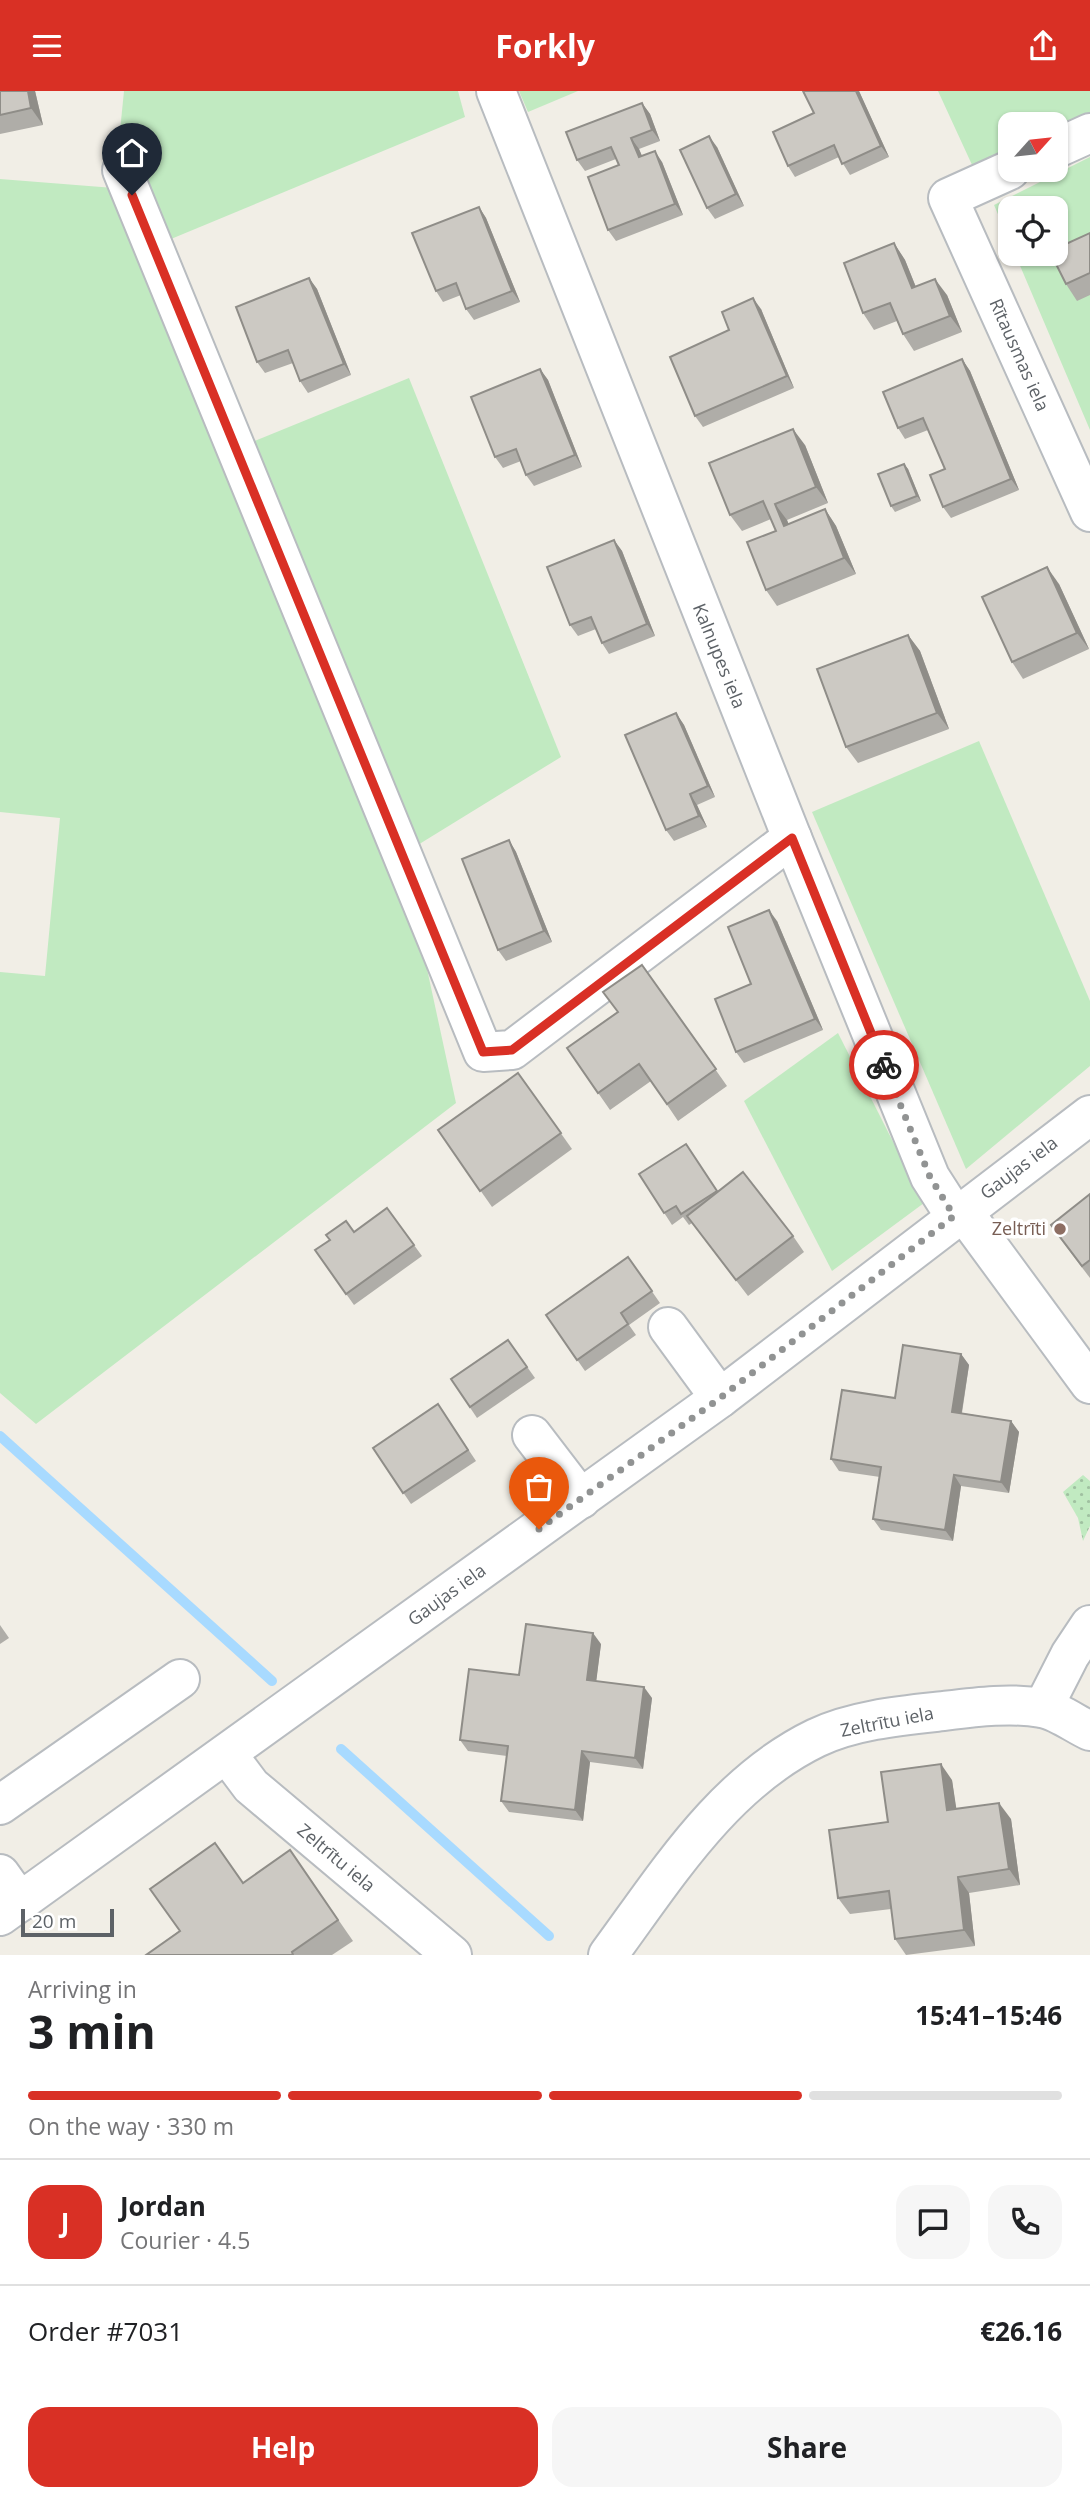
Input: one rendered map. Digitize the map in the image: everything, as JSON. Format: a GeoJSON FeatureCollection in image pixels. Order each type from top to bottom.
{"type":"FeatureCollection","features":[{"type":"Feature","properties":{"kind":"street","name":"Kalnupes iela"},"geometry":{"type":"LineString","coordinates":[[496,91],[792,838],[930,1177],[1090,1383]]}},
{"type":"Feature","properties":{"kind":"street"},"geometry":{"type":"LineString","coordinates":[[1068,143],[1090,133]]}},
{"type":"Feature","properties":{"kind":"street"},"geometry":{"type":"LineString","coordinates":[[122,170],[483,1052],[512,1050],[792,838]]}},
{"type":"Feature","properties":{"kind":"street","name":"Rītausmas iela"},"geometry":{"type":"LineString","coordinates":[[998,175],[948,198],[1090,512]]}},
{"type":"Feature","properties":{"kind":"street","name":"Gaujas iela"},"geometry":{"type":"LineString","coordinates":[[7,1897],[228,1754],[720,1398],[958,1213],[1090,1115]]}},
{"type":"Feature","properties":{"kind":"street"},"geometry":{"type":"LineString","coordinates":[[668,1327],[720,1398]]}},
{"type":"Feature","properties":{"kind":"street"},"geometry":{"type":"LineString","coordinates":[[532,1435],[581,1499]]}},
{"type":"Feature","properties":{"kind":"street"},"geometry":{"type":"LineString","coordinates":[[1043,1708],[1070,1655],[1090,1625]]}},
{"type":"Feature","properties":{"kind":"street"},"geometry":{"type":"LineString","coordinates":[[0,1805],[180,1679]]}},
{"type":"Feature","properties":{"kind":"street","name":"Zeltrītu iela"},"geometry":{"type":"LineString","coordinates":[[608,1955],[685,1849],[724,1805],[767,1767],[817,1737],[860,1724],[983,1707],[1043,1708],[1090,1731]]}},
{"type":"Feature","properties":{"kind":"street","name":"Zeltrītu iela"},"geometry":{"type":"LineString","coordinates":[[228,1754],[251,1786],[452,1955]]}},
{"type":"Feature","properties":{"kind":"green space"},"geometry":{"type":"Polygon","coordinates":[[[124,91],[458,91],[465,117],[171,239],[120,131],[124,91]]]}},
{"type":"Feature","properties":{"kind":"green space"},"geometry":{"type":"Polygon","coordinates":[[[519,91],[578,91],[528,112],[519,91]]]}},
{"type":"Feature","properties":{"kind":"green space"},"geometry":{"type":"Polygon","coordinates":[[[938,91],[1090,91],[1090,114],[1068,124],[1068,112],[998,112],[998,156],[973,167],[938,91]]]}},
{"type":"Feature","properties":{"kind":"green space"},"geometry":{"type":"Polygon","coordinates":[[[1090,157],[1090,430],[1020,266],[1068,266],[1068,196],[1012,196],[1040,182],[1068,182],[1068,168],[1090,157]]]}},
{"type":"Feature","properties":{"kind":"green space"},"geometry":{"type":"Polygon","coordinates":[[[0,179],[114,188],[424,955],[456,1103],[36,1424],[0,1393],[0,972],[45,976],[60,818],[0,812],[0,179]]]}},
{"type":"Feature","properties":{"kind":"green space"},"geometry":{"type":"Polygon","coordinates":[[[409,378],[561,757],[408,851],[247,444],[409,378]]]}},
{"type":"Feature","properties":{"kind":"green space"},"geometry":{"type":"Polygon","coordinates":[[[979,741],[1090,1001],[1090,1066],[966,1169],[812,812],[979,741]]]}},
{"type":"Feature","properties":{"kind":"green space"},"geometry":{"type":"Polygon","coordinates":[[[838,1033],[924,1203],[832,1271],[744,1101],[838,1033]]]}},
{"type":"Feature","properties":{"kind":"green space"},"geometry":{"type":"Polygon","coordinates":[[[1083,1475],[1090,1481],[1090,1526],[1083,1541],[1078,1518],[1063,1492],[1083,1475]]]}},
{"type":"Feature","properties":{"kind":"building"},"geometry":{"type":"Polygon","coordinates":[[[0,91],[28,91],[31,108],[0,115],[0,91]]]}},
{"type":"Feature","properties":{"kind":"building"},"geometry":{"type":"Polygon","coordinates":[[[803,91],[856,91],[881,146],[842,164],[834,145],[788,166],[773,132],[814,113],[803,91]]]}},
{"type":"Feature","properties":{"kind":"building"},"geometry":{"type":"Polygon","coordinates":[[[642,103],[652,130],[631,138],[639,157],[655,151],[675,204],[608,230],[588,177],[619,165],[611,147],[577,160],[566,132],[642,103]]]}},
{"type":"Feature","properties":{"kind":"building"},"geometry":{"type":"Polygon","coordinates":[[[709,136],[736,194],[707,208],[680,150],[709,136]]]}},
{"type":"Feature","properties":{"kind":"building"},"geometry":{"type":"Polygon","coordinates":[[[479,207],[512,291],[466,309],[456,283],[436,291],[412,233],[479,207]]]}},
{"type":"Feature","properties":{"kind":"building"},"geometry":{"type":"Polygon","coordinates":[[[1090,233],[1090,273],[1066,284],[1057,266],[1068,266],[1068,243],[1090,233]]]}},
{"type":"Feature","properties":{"kind":"building"},"geometry":{"type":"Polygon","coordinates":[[[894,243],[912,288],[935,279],[950,316],[903,334],[890,303],[863,313],[844,263],[894,243]]]}},
{"type":"Feature","properties":{"kind":"building"},"geometry":{"type":"Polygon","coordinates":[[[309,278],[344,364],[300,381],[288,350],[257,362],[236,307],[309,278]]]}},
{"type":"Feature","properties":{"kind":"building"},"geometry":{"type":"Polygon","coordinates":[[[753,298],[787,376],[695,416],[670,357],[729,330],[722,312],[753,298]]]}},
{"type":"Feature","properties":{"kind":"building"},"geometry":{"type":"Polygon","coordinates":[[[962,359],[1011,479],[943,507],[930,475],[945,469],[923,418],[898,428],[883,392],[962,359]]]}},
{"type":"Feature","properties":{"kind":"building"},"geometry":{"type":"Polygon","coordinates":[[[540,369],[575,455],[526,475],[516,449],[495,457],[471,397],[540,369]]]}},
{"type":"Feature","properties":{"kind":"building"},"geometry":{"type":"Polygon","coordinates":[[[793,429],[816,487],[775,504],[784,526],[825,509],[844,558],[766,590],[747,542],[776,531],[763,501],[730,515],[709,463],[793,429]]]}},
{"type":"Feature","properties":{"kind":"building"},"geometry":{"type":"Polygon","coordinates":[[[904,464],[917,496],[891,506],[878,474],[904,464]]]}},
{"type":"Feature","properties":{"kind":"building"},"geometry":{"type":"Polygon","coordinates":[[[614,540],[647,624],[602,643],[591,617],[570,625],[547,567],[614,540]]]}},
{"type":"Feature","properties":{"kind":"building"},"geometry":{"type":"Polygon","coordinates":[[[1047,567],[1077,633],[1012,662],[982,597],[1047,567]]]}},
{"type":"Feature","properties":{"kind":"building"},"geometry":{"type":"Polygon","coordinates":[[[908,635],[937,713],[846,747],[817,669],[908,635]]]}},
{"type":"Feature","properties":{"kind":"building"},"geometry":{"type":"Polygon","coordinates":[[[676,713],[708,786],[690,794],[699,816],[666,830],[625,735],[676,713]]]}},
{"type":"Feature","properties":{"kind":"building"},"geometry":{"type":"Polygon","coordinates":[[[509,840],[544,931],[498,950],[462,859],[509,840]]]}},
{"type":"Feature","properties":{"kind":"building"},"geometry":{"type":"Polygon","coordinates":[[[769,910],[815,1019],[736,1052],[715,999],[751,984],[728,927],[769,910]]]}},
{"type":"Feature","properties":{"kind":"building"},"geometry":{"type":"Polygon","coordinates":[[[642,965],[716,1069],[667,1104],[639,1064],[598,1093],[567,1048],[618,1012],[603,992],[642,965]]]}},
{"type":"Feature","properties":{"kind":"building"},"geometry":{"type":"Polygon","coordinates":[[[518,1073],[561,1133],[480,1191],[438,1130],[518,1073]]]}},
{"type":"Feature","properties":{"kind":"building"},"geometry":{"type":"Polygon","coordinates":[[[686,1144],[717,1191],[681,1214],[676,1206],[664,1213],[639,1174],[686,1144]]]}},
{"type":"Feature","properties":{"kind":"building"},"geometry":{"type":"Polygon","coordinates":[[[743,1172],[793,1236],[736,1280],[687,1216],[743,1172]]]}},
{"type":"Feature","properties":{"kind":"building"},"geometry":{"type":"Polygon","coordinates":[[[1090,1194],[1090,1260],[1082,1266],[1051,1225],[1090,1194]]]}},
{"type":"Feature","properties":{"kind":"building"},"geometry":{"type":"Polygon","coordinates":[[[387,1208],[414,1245],[346,1294],[315,1250],[330,1240],[326,1235],[346,1221],[354,1232],[387,1208]]]}},
{"type":"Feature","properties":{"kind":"building"},"geometry":{"type":"Polygon","coordinates":[[[628,1257],[652,1291],[621,1313],[628,1324],[577,1360],[546,1315],[628,1257]]]}},
{"type":"Feature","properties":{"kind":"building"},"geometry":{"type":"Polygon","coordinates":[[[508,1340],[527,1367],[470,1407],[451,1379],[508,1340]]]}},
{"type":"Feature","properties":{"kind":"building"},"geometry":{"type":"Polygon","coordinates":[[[903,1345],[961,1354],[952,1412],[1011,1421],[1001,1482],[954,1475],[945,1530],[873,1519],[881,1467],[831,1459],[842,1390],[895,1398],[903,1345]]]}},
{"type":"Feature","properties":{"kind":"building"},"geometry":{"type":"Polygon","coordinates":[[[438,1404],[468,1450],[403,1493],[373,1448],[438,1404]]]}},
{"type":"Feature","properties":{"kind":"building"},"geometry":{"type":"Polygon","coordinates":[[[526,1624],[593,1633],[587,1680],[644,1687],[635,1758],[582,1751],[575,1810],[501,1801],[508,1746],[460,1740],[469,1669],[519,1675],[526,1624]]]}},
{"type":"Feature","properties":{"kind":"building"},"geometry":{"type":"Polygon","coordinates":[[[941,1764],[947,1810],[999,1803],[1009,1869],[958,1877],[964,1930],[895,1939],[889,1891],[838,1898],[829,1830],[888,1822],[881,1772],[941,1764]]]}},
{"type":"Feature","properties":{"kind":"building"},"geometry":{"type":"Polygon","coordinates":[[[215,1843],[243,1883],[290,1850],[338,1920],[292,1952],[293,1955],[146,1955],[180,1931],[150,1889],[215,1843]]]}},
{"type":"Feature","properties":{"kind":"waterway"},"geometry":{"type":"LineString","coordinates":[[0,1436],[272,1681]]}},
{"type":"Feature","properties":{"kind":"waterway"},"geometry":{"type":"LineString","coordinates":[[341,1749],[549,1936]]}},
{"type":"Feature","properties":{"kind":"way so far"},"geometry":{"type":"LineString","coordinates":[[539,1529],[720,1398],[954,1216],[930,1177],[884,1065]]}},
{"type":"Feature","properties":{"kind":"place","name":"Zeltrīti"},"geometry":{"type":"Point","coordinates":[1060,1229]}},
{"type":"Feature","properties":{"kind":"route"},"geometry":{"type":"LineString","coordinates":[[132,195],[483,1052],[512,1050],[792,838],[884,1065]]}}]}
